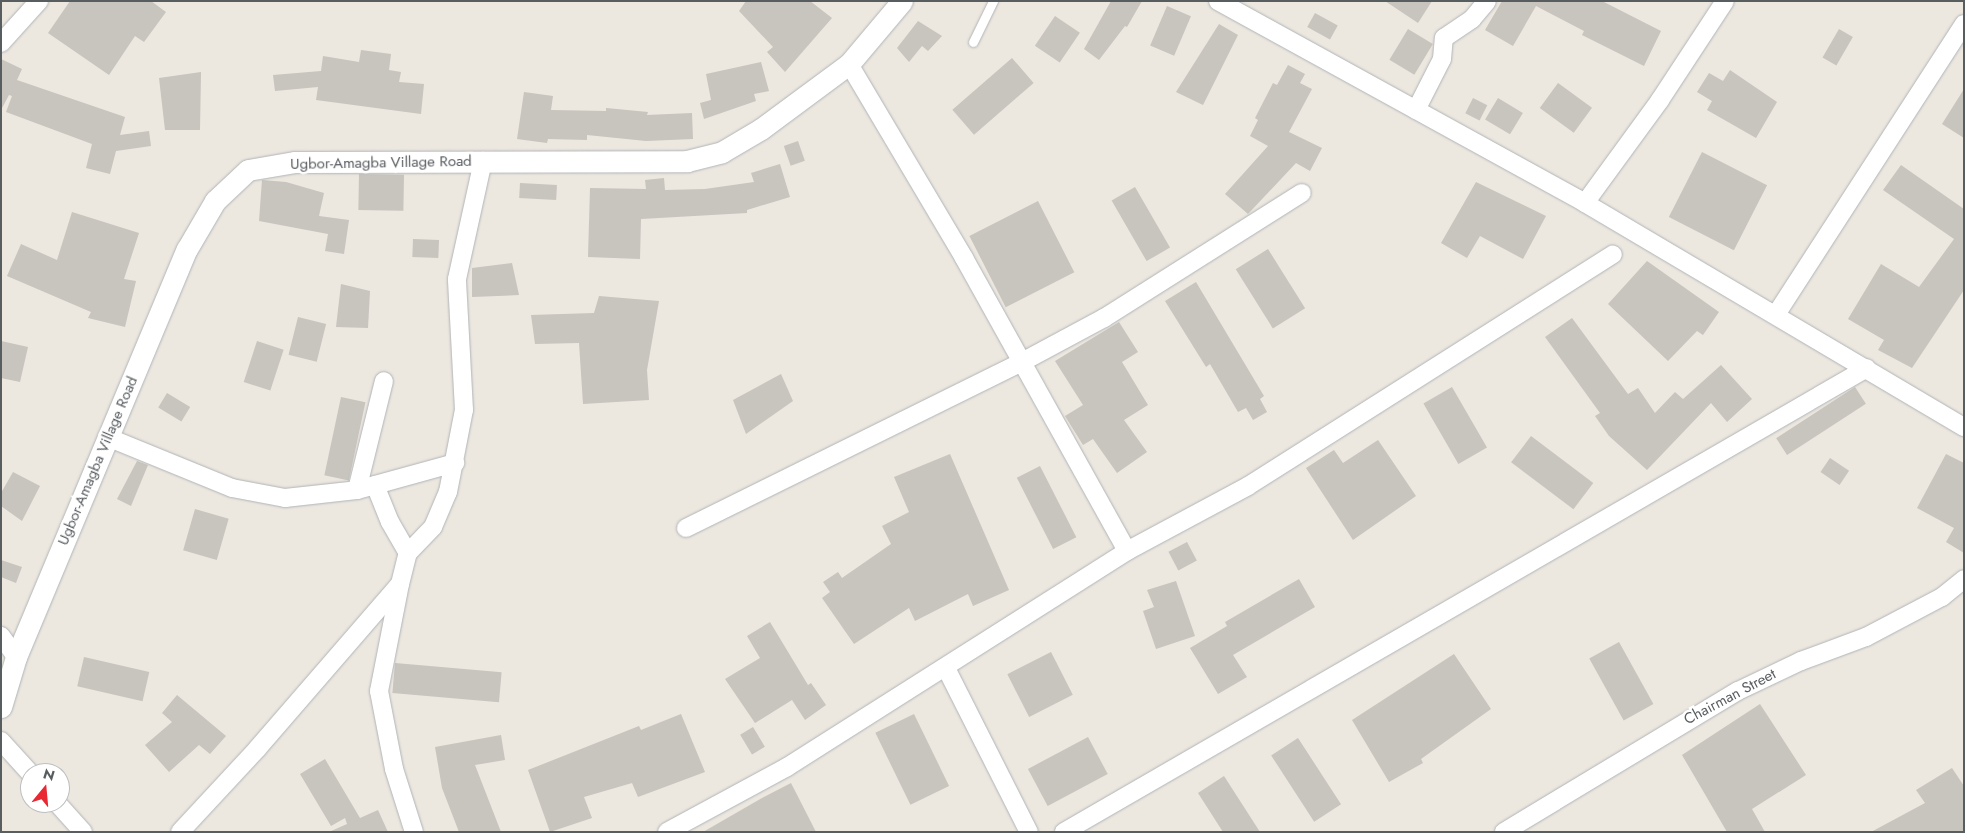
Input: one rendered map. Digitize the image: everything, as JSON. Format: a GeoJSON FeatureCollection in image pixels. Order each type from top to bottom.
{"type":"FeatureCollection","features":[{"type":"Feature","properties":{"kind":"street"},"geometry":{"type":"LineString","coordinates":[[1,43],[39,1]]}},
{"type":"Feature","properties":{"kind":"street","name":"Ugbor-Amagba Village Road"},"geometry":{"type":"LineString","coordinates":[[1,707],[16,657],[187,249],[215,201],[248,170],[295,162],[686,161],[722,152],[761,129],[849,64],[902,1]]}},
{"type":"Feature","properties":{"kind":"street"},"geometry":{"type":"LineString","coordinates":[[1218,1],[1585,203],[1777,314],[1963,425]]}},
{"type":"Feature","properties":{"kind":"street"},"geometry":{"type":"LineString","coordinates":[[1416,110],[1442,59],[1444,38],[1472,19],[1486,1]]}},
{"type":"Feature","properties":{"kind":"street"},"geometry":{"type":"LineString","coordinates":[[1585,203],[1660,100],[1725,1]]}},
{"type":"Feature","properties":{"kind":"street"},"geometry":{"type":"LineString","coordinates":[[1777,314],[1964,24]]}},
{"type":"Feature","properties":{"kind":"street"},"geometry":{"type":"LineString","coordinates":[[849,64],[964,258],[1127,551]]}},
{"type":"Feature","properties":{"kind":"street"},"geometry":{"type":"LineString","coordinates":[[414,832],[394,769],[379,691],[408,553],[433,527],[455,463],[464,410],[457,279],[483,161]]}},
{"type":"Feature","properties":{"kind":"street"},"geometry":{"type":"LineString","coordinates":[[686,528],[1022,362],[1104,318],[1302,193]]}},
{"type":"Feature","properties":{"kind":"street"},"geometry":{"type":"LineString","coordinates":[[668,832],[787,767],[946,668],[1127,551],[1248,486],[1613,254]]}},
{"type":"Feature","properties":{"kind":"street"},"geometry":{"type":"LineString","coordinates":[[1064,832],[1867,368]]}},
{"type":"Feature","properties":{"kind":"street"},"geometry":{"type":"LineString","coordinates":[[357,490],[384,381]]}},
{"type":"Feature","properties":{"kind":"street"},"geometry":{"type":"LineString","coordinates":[[107,437],[232,488],[260,495],[285,498],[313,492],[357,490],[455,463]]}},
{"type":"Feature","properties":{"kind":"street"},"geometry":{"type":"LineString","coordinates":[[375,485],[390,522],[408,553]]}},
{"type":"Feature","properties":{"kind":"street","name":"Chairman Street"},"geometry":{"type":"LineString","coordinates":[[1504,832],[1738,691],[1801,662],[1866,637],[1942,596],[1964,579]]}},
{"type":"Feature","properties":{"kind":"street"},"geometry":{"type":"LineString","coordinates":[[180,832],[264,742],[400,584]]}},
{"type":"Feature","properties":{"kind":"street"},"geometry":{"type":"LineString","coordinates":[[1,636],[16,657]]}},
{"type":"Feature","properties":{"kind":"street"},"geometry":{"type":"LineString","coordinates":[[946,668],[1028,832]]}},
{"type":"Feature","properties":{"kind":"street"},"geometry":{"type":"LineString","coordinates":[[1,741],[21,763]]}},
{"type":"Feature","properties":{"kind":"street"},"geometry":{"type":"LineString","coordinates":[[66,813],[83,832]]}},
{"type":"Feature","properties":{"kind":"lane"},"geometry":{"type":"LineString","coordinates":[[973,42],[992,1]]}},
{"type":"Feature","properties":{"kind":"building"},"geometry":{"type":"Polygon","coordinates":[[[70,1],[151,1],[166,12],[144,42],[135,36],[109,75],[48,33],[70,1]]]}},
{"type":"Feature","properties":{"kind":"building"},"geometry":{"type":"Polygon","coordinates":[[[746,1],[810,1],[832,18],[785,72],[767,52],[773,47],[739,11],[746,1]]]}},
{"type":"Feature","properties":{"kind":"building"},"geometry":{"type":"Polygon","coordinates":[[[1111,1],[1142,1],[1127,27],[1125,26],[1099,60],[1084,49],[1111,1]]]}},
{"type":"Feature","properties":{"kind":"building"},"geometry":{"type":"Polygon","coordinates":[[[1385,1],[1432,1],[1418,23],[1385,1]]]}},
{"type":"Feature","properties":{"kind":"building"},"geometry":{"type":"Polygon","coordinates":[[[1502,1],[1602,1],[1661,31],[1644,66],[1582,35],[1584,31],[1536,6],[1513,46],[1485,30],[1502,1]]]}},
{"type":"Feature","properties":{"kind":"building"},"geometry":{"type":"Polygon","coordinates":[[[1167,6],[1191,16],[1174,56],[1150,46],[1167,6]]]}},
{"type":"Feature","properties":{"kind":"building"},"geometry":{"type":"Polygon","coordinates":[[[1315,13],[1338,26],[1330,40],[1307,27],[1315,13]]]}},
{"type":"Feature","properties":{"kind":"building"},"geometry":{"type":"Polygon","coordinates":[[[1055,16],[1080,33],[1060,63],[1035,46],[1055,16]]]}},
{"type":"Feature","properties":{"kind":"building"},"geometry":{"type":"Polygon","coordinates":[[[918,21],[942,36],[928,51],[922,46],[909,62],[897,48],[918,21]]]}},
{"type":"Feature","properties":{"kind":"building"},"geometry":{"type":"Polygon","coordinates":[[[1219,24],[1238,35],[1203,105],[1176,92],[1219,24]]]}},
{"type":"Feature","properties":{"kind":"building"},"geometry":{"type":"Polygon","coordinates":[[[1408,29],[1433,44],[1414,75],[1389,60],[1408,29]]]}},
{"type":"Feature","properties":{"kind":"building"},"geometry":{"type":"Polygon","coordinates":[[[1839,29],[1853,37],[1836,66],[1822,58],[1839,29]]]}},
{"type":"Feature","properties":{"kind":"building"},"geometry":{"type":"Polygon","coordinates":[[[361,50],[391,54],[389,70],[401,72],[399,82],[424,84],[421,114],[316,100],[318,87],[275,91],[273,75],[321,71],[323,56],[359,62],[361,50]]]}},
{"type":"Feature","properties":{"kind":"building"},"geometry":{"type":"Polygon","coordinates":[[[1012,58],[1034,83],[974,135],[952,110],[1012,58]]]}},
{"type":"Feature","properties":{"kind":"building"},"geometry":{"type":"Polygon","coordinates":[[[1,59],[22,69],[17,80],[125,117],[120,135],[149,131],[151,146],[116,151],[110,174],[86,168],[92,144],[6,112],[12,96],[9,95],[1,110],[1,59]]]}},
{"type":"Feature","properties":{"kind":"building"},"geometry":{"type":"Polygon","coordinates":[[[761,62],[769,91],[754,94],[756,101],[704,119],[700,103],[711,100],[706,74],[761,62]]]}},
{"type":"Feature","properties":{"kind":"building"},"geometry":{"type":"Polygon","coordinates":[[[1288,65],[1305,74],[1300,83],[1312,89],[1289,132],[1322,148],[1310,171],[1296,163],[1248,214],[1225,194],[1268,146],[1250,136],[1258,120],[1255,118],[1273,83],[1277,85],[1288,65]]]}},
{"type":"Feature","properties":{"kind":"building"},"geometry":{"type":"Polygon","coordinates":[[[1730,70],[1777,102],[1756,138],[1707,110],[1712,101],[1697,92],[1709,73],[1723,81],[1730,70]]]}},
{"type":"Feature","properties":{"kind":"building"},"geometry":{"type":"Polygon","coordinates":[[[201,72],[200,130],[165,130],[159,78],[201,72]]]}},
{"type":"Feature","properties":{"kind":"building"},"geometry":{"type":"Polygon","coordinates":[[[1558,83],[1592,108],[1574,133],[1540,108],[1558,83]]]}},
{"type":"Feature","properties":{"kind":"building"},"geometry":{"type":"Polygon","coordinates":[[[1964,89],[1964,138],[1942,124],[1964,89]]]}},
{"type":"Feature","properties":{"kind":"building"},"geometry":{"type":"Polygon","coordinates":[[[524,92],[553,96],[551,110],[606,111],[606,108],[648,112],[647,115],[692,113],[693,139],[646,141],[587,135],[587,140],[548,139],[547,143],[517,139],[524,92]]]}},
{"type":"Feature","properties":{"kind":"building"},"geometry":{"type":"Polygon","coordinates":[[[1473,98],[1487,105],[1480,120],[1465,113],[1473,98]]]}},
{"type":"Feature","properties":{"kind":"building"},"geometry":{"type":"Polygon","coordinates":[[[1498,98],[1523,113],[1510,134],[1485,119],[1498,98]]]}},
{"type":"Feature","properties":{"kind":"building"},"geometry":{"type":"Polygon","coordinates":[[[798,141],[805,161],[791,166],[784,146],[798,141]]]}},
{"type":"Feature","properties":{"kind":"building"},"geometry":{"type":"Polygon","coordinates":[[[1702,152],[1767,185],[1734,250],[1669,217],[1702,152]]]}},
{"type":"Feature","properties":{"kind":"building"},"geometry":{"type":"Polygon","coordinates":[[[780,164],[790,197],[747,210],[747,213],[641,219],[640,259],[588,257],[590,188],[646,189],[645,180],[664,178],[665,190],[705,189],[754,182],[751,173],[780,164]]]}},
{"type":"Feature","properties":{"kind":"building"},"geometry":{"type":"Polygon","coordinates":[[[1901,165],[1964,209],[1964,290],[1912,368],[1878,350],[1884,340],[1848,319],[1881,264],[1919,287],[1954,239],[1883,190],[1901,165]]]}},
{"type":"Feature","properties":{"kind":"building"},"geometry":{"type":"Polygon","coordinates":[[[359,174],[404,175],[403,211],[358,210],[359,174]]]}},
{"type":"Feature","properties":{"kind":"building"},"geometry":{"type":"Polygon","coordinates":[[[262,180],[286,182],[324,193],[319,216],[349,220],[344,254],[325,251],[328,234],[259,221],[262,180]]]}},
{"type":"Feature","properties":{"kind":"building"},"geometry":{"type":"Polygon","coordinates":[[[1476,182],[1546,216],[1523,259],[1480,236],[1467,258],[1441,243],[1476,182]]]}},
{"type":"Feature","properties":{"kind":"building"},"geometry":{"type":"Polygon","coordinates":[[[520,183],[557,185],[556,200],[519,198],[520,183]]]}},
{"type":"Feature","properties":{"kind":"building"},"geometry":{"type":"Polygon","coordinates":[[[1135,187],[1170,248],[1147,261],[1112,201],[1135,187]]]}},
{"type":"Feature","properties":{"kind":"building"},"geometry":{"type":"Polygon","coordinates":[[[1038,201],[1074,272],[1006,307],[969,236],[1038,201]]]}},
{"type":"Feature","properties":{"kind":"building"},"geometry":{"type":"Polygon","coordinates":[[[72,212],[139,233],[124,279],[136,281],[125,327],[88,318],[91,312],[7,276],[21,244],[57,260],[72,212]]]}},
{"type":"Feature","properties":{"kind":"building"},"geometry":{"type":"Polygon","coordinates":[[[413,239],[439,240],[438,258],[412,257],[413,239]]]}},
{"type":"Feature","properties":{"kind":"building"},"geometry":{"type":"Polygon","coordinates":[[[1268,249],[1305,308],[1273,329],[1236,269],[1268,249]]]}},
{"type":"Feature","properties":{"kind":"building"},"geometry":{"type":"Polygon","coordinates":[[[1647,261],[1719,312],[1703,335],[1697,331],[1668,361],[1608,304],[1647,261]]]}},
{"type":"Feature","properties":{"kind":"building"},"geometry":{"type":"Polygon","coordinates":[[[512,263],[519,295],[472,297],[472,268],[512,263]]]}},
{"type":"Feature","properties":{"kind":"building"},"geometry":{"type":"Polygon","coordinates":[[[1196,282],[1264,396],[1260,399],[1267,412],[1253,420],[1246,408],[1238,412],[1210,364],[1206,367],[1165,301],[1196,282]]]}},
{"type":"Feature","properties":{"kind":"building"},"geometry":{"type":"Polygon","coordinates":[[[341,284],[370,291],[368,328],[336,327],[341,284]]]}},
{"type":"Feature","properties":{"kind":"building"},"geometry":{"type":"Polygon","coordinates":[[[599,296],[659,301],[647,370],[649,400],[583,404],[579,343],[535,344],[531,315],[594,313],[599,296]]]}},
{"type":"Feature","properties":{"kind":"building"},"geometry":{"type":"Polygon","coordinates":[[[298,317],[326,324],[317,362],[289,355],[298,317]]]}},
{"type":"Feature","properties":{"kind":"building"},"geometry":{"type":"Polygon","coordinates":[[[1572,318],[1628,394],[1638,388],[1655,413],[1675,392],[1683,399],[1721,365],[1752,399],[1727,422],[1711,403],[1647,470],[1609,436],[1595,416],[1600,413],[1545,337],[1572,318]]]}},
{"type":"Feature","properties":{"kind":"building"},"geometry":{"type":"Polygon","coordinates":[[[1119,322],[1138,352],[1122,362],[1148,405],[1124,420],[1147,452],[1117,473],[1093,439],[1083,445],[1065,416],[1083,405],[1055,361],[1119,322]]]}},
{"type":"Feature","properties":{"kind":"building"},"geometry":{"type":"Polygon","coordinates":[[[1,341],[28,347],[20,382],[1,378],[1,341]]]}},
{"type":"Feature","properties":{"kind":"building"},"geometry":{"type":"Polygon","coordinates":[[[257,341],[284,350],[270,391],[244,382],[257,341]]]}},
{"type":"Feature","properties":{"kind":"building"},"geometry":{"type":"Polygon","coordinates":[[[781,374],[793,401],[746,434],[733,400],[781,374]]]}},
{"type":"Feature","properties":{"kind":"building"},"geometry":{"type":"Polygon","coordinates":[[[1452,387],[1487,448],[1458,464],[1423,404],[1452,387]]]}},
{"type":"Feature","properties":{"kind":"building"},"geometry":{"type":"Polygon","coordinates":[[[1855,387],[1866,404],[1787,455],[1776,438],[1855,387]]]}},
{"type":"Feature","properties":{"kind":"building"},"geometry":{"type":"Polygon","coordinates":[[[167,393],[190,407],[181,421],[158,408],[167,393]]]}},
{"type":"Feature","properties":{"kind":"building"},"geometry":{"type":"Polygon","coordinates":[[[341,397],[365,402],[349,480],[324,475],[341,397]]]}},
{"type":"Feature","properties":{"kind":"building"},"geometry":{"type":"Polygon","coordinates":[[[1531,436],[1593,483],[1573,509],[1511,462],[1531,436]]]}},
{"type":"Feature","properties":{"kind":"building"},"geometry":{"type":"Polygon","coordinates":[[[1378,440],[1416,496],[1353,540],[1306,468],[1334,450],[1343,463],[1378,440]]]}},
{"type":"Feature","properties":{"kind":"building"},"geometry":{"type":"Polygon","coordinates":[[[950,454],[1009,590],[973,606],[968,594],[915,621],[909,608],[854,644],[822,598],[830,592],[823,582],[838,572],[842,578],[891,544],[882,526],[909,512],[894,477],[950,454]]]}},
{"type":"Feature","properties":{"kind":"building"},"geometry":{"type":"Polygon","coordinates":[[[1946,454],[1964,463],[1964,553],[1946,542],[1954,528],[1917,508],[1946,454]]]}},
{"type":"Feature","properties":{"kind":"building"},"geometry":{"type":"Polygon","coordinates":[[[1830,458],[1849,471],[1840,485],[1820,472],[1830,458]]]}},
{"type":"Feature","properties":{"kind":"building"},"geometry":{"type":"Polygon","coordinates":[[[137,461],[148,465],[131,506],[117,499],[137,461]]]}},
{"type":"Feature","properties":{"kind":"building"},"geometry":{"type":"Polygon","coordinates":[[[1040,466],[1076,537],[1053,549],[1017,478],[1040,466]]]}},
{"type":"Feature","properties":{"kind":"building"},"geometry":{"type":"Polygon","coordinates":[[[13,472],[40,486],[22,521],[1,506],[1,493],[13,472]]]}},
{"type":"Feature","properties":{"kind":"building"},"geometry":{"type":"Polygon","coordinates":[[[195,509],[229,519],[217,560],[183,550],[195,509]]]}},
{"type":"Feature","properties":{"kind":"building"},"geometry":{"type":"Polygon","coordinates":[[[1187,542],[1197,561],[1178,570],[1168,552],[1187,542]]]}},
{"type":"Feature","properties":{"kind":"building"},"geometry":{"type":"Polygon","coordinates":[[[1,560],[22,567],[16,583],[1,577],[1,560]]]}},
{"type":"Feature","properties":{"kind":"building"},"geometry":{"type":"Polygon","coordinates":[[[1299,579],[1315,607],[1233,655],[1247,677],[1218,694],[1190,648],[1227,626],[1225,622],[1299,579]]]}},
{"type":"Feature","properties":{"kind":"building"},"geometry":{"type":"Polygon","coordinates":[[[1176,581],[1195,636],[1156,649],[1143,611],[1154,607],[1147,590],[1176,581]]]}},
{"type":"Feature","properties":{"kind":"building"},"geometry":{"type":"Polygon","coordinates":[[[770,622],[808,685],[811,683],[826,705],[805,720],[792,700],[755,723],[725,679],[760,658],[747,636],[770,622]]]}},
{"type":"Feature","properties":{"kind":"building"},"geometry":{"type":"Polygon","coordinates":[[[1619,642],[1653,704],[1624,721],[1589,658],[1619,642]]]}},
{"type":"Feature","properties":{"kind":"building"},"geometry":{"type":"Polygon","coordinates":[[[1051,652],[1073,695],[1029,717],[1007,674],[1051,652]]]}},
{"type":"Feature","properties":{"kind":"building"},"geometry":{"type":"Polygon","coordinates":[[[1454,654],[1491,709],[1421,759],[1423,763],[1389,782],[1352,720],[1454,654]]]}},
{"type":"Feature","properties":{"kind":"building"},"geometry":{"type":"Polygon","coordinates":[[[84,657],[149,672],[143,701],[77,686],[84,657]]]}},
{"type":"Feature","properties":{"kind":"building"},"geometry":{"type":"Polygon","coordinates":[[[395,663],[502,672],[499,702],[392,693],[395,663]]]}},
{"type":"Feature","properties":{"kind":"building"},"geometry":{"type":"Polygon","coordinates":[[[177,695],[226,736],[210,754],[199,745],[169,772],[145,745],[172,722],[162,713],[177,695]]]}},
{"type":"Feature","properties":{"kind":"building"},"geometry":{"type":"Polygon","coordinates":[[[1760,704],[1806,775],[1752,809],[1765,832],[1727,832],[1682,755],[1760,704]]]}},
{"type":"Feature","properties":{"kind":"building"},"geometry":{"type":"Polygon","coordinates":[[[681,714],[705,772],[638,797],[632,783],[584,797],[592,818],[550,832],[528,770],[639,726],[641,730],[681,714]]]}},
{"type":"Feature","properties":{"kind":"building"},"geometry":{"type":"Polygon","coordinates":[[[914,714],[949,786],[910,805],[875,733],[914,714]]]}},
{"type":"Feature","properties":{"kind":"building"},"geometry":{"type":"Polygon","coordinates":[[[753,727],[765,747],[752,754],[740,735],[753,727]]]}},
{"type":"Feature","properties":{"kind":"building"},"geometry":{"type":"Polygon","coordinates":[[[501,735],[505,760],[475,765],[501,832],[459,832],[442,788],[435,747],[501,735]]]}},
{"type":"Feature","properties":{"kind":"building"},"geometry":{"type":"Polygon","coordinates":[[[1088,737],[1108,774],[1048,806],[1028,769],[1088,737]]]}},
{"type":"Feature","properties":{"kind":"building"},"geometry":{"type":"Polygon","coordinates":[[[1298,738],[1341,804],[1314,822],[1271,755],[1298,738]]]}},
{"type":"Feature","properties":{"kind":"building"},"geometry":{"type":"Polygon","coordinates":[[[325,759],[360,818],[378,810],[388,832],[329,832],[347,824],[345,818],[331,826],[300,774],[325,759]]]}},
{"type":"Feature","properties":{"kind":"building"},"geometry":{"type":"Polygon","coordinates":[[[1952,768],[1964,786],[1964,832],[1871,832],[1925,803],[1916,790],[1952,768]]]}},
{"type":"Feature","properties":{"kind":"building"},"geometry":{"type":"Polygon","coordinates":[[[1224,776],[1260,832],[1223,832],[1198,793],[1224,776]]]}},
{"type":"Feature","properties":{"kind":"building"},"geometry":{"type":"Polygon","coordinates":[[[791,783],[816,832],[703,832],[762,798],[791,783]]]}}]}
